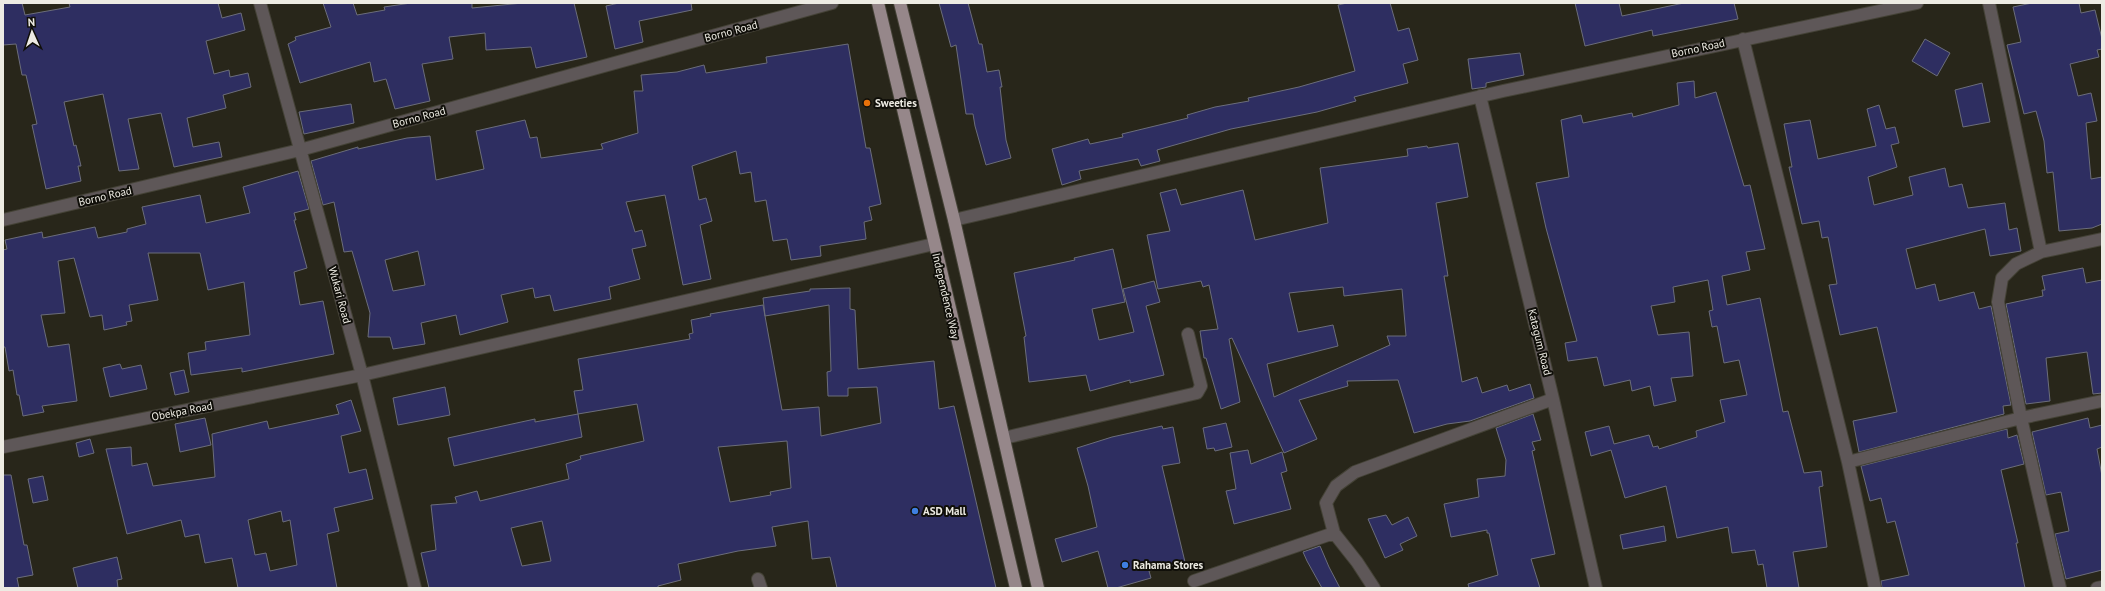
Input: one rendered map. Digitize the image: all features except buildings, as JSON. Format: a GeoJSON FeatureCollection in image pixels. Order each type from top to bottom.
{"type":"FeatureCollection","features":[{"type":"Feature","properties":{"kind":"main road","name":"Independence Way"},"geometry":{"type":"LineString","coordinates":[[878,3],[1016,588]]}},
{"type":"Feature","properties":{"kind":"main road"},"geometry":{"type":"LineString","coordinates":[[900,3],[954,220],[1038,588]]}},
{"type":"Feature","properties":{"kind":"street","name":"Wukari Road"},"geometry":{"type":"LineString","coordinates":[[260,3],[362,374],[415,588]]}},
{"type":"Feature","properties":{"kind":"street","name":"Borno Road"},"geometry":{"type":"LineString","coordinates":[[3,220],[300,150],[832,3]]}},
{"type":"Feature","properties":{"kind":"street","name":"Borno Road"},"geometry":{"type":"LineString","coordinates":[[954,220],[1480,96],[1917,3]]}},
{"type":"Feature","properties":{"kind":"street"},"geometry":{"type":"LineString","coordinates":[[1989,3],[2041,252]]}},
{"type":"Feature","properties":{"kind":"street"},"geometry":{"type":"LineString","coordinates":[[1743,39],[1848,462],[1875,588]]}},
{"type":"Feature","properties":{"kind":"street","name":"Katagum Road"},"geometry":{"type":"LineString","coordinates":[[1480,96],[1554,399],[1596,588]]}},
{"type":"Feature","properties":{"kind":"street"},"geometry":{"type":"LineString","coordinates":[[2060,588],[2021,418],[1998,302],[2002,278],[2016,264],[2041,252],[2102,239]]}},
{"type":"Feature","properties":{"kind":"street","name":"Obekpa Road"},"geometry":{"type":"LineString","coordinates":[[3,447],[362,374],[934,244]]}},
{"type":"Feature","properties":{"kind":"street"},"geometry":{"type":"LineString","coordinates":[[1004,438],[1197,393],[1201,386],[1188,334]]}},
{"type":"Feature","properties":{"kind":"street"},"geometry":{"type":"LineString","coordinates":[[1374,588],[1357,562],[1334,533],[1326,503],[1336,486],[1355,472],[1554,399]]}},
{"type":"Feature","properties":{"kind":"street"},"geometry":{"type":"LineString","coordinates":[[1848,462],[2021,418],[2102,401]]}},
{"type":"Feature","properties":{"kind":"street"},"geometry":{"type":"LineString","coordinates":[[1194,581],[1334,533]]}},
{"type":"Feature","properties":{"kind":"street"},"geometry":{"type":"LineString","coordinates":[[2097,588],[2102,587]]}},
{"type":"Feature","properties":{"kind":"place","name":"Sweeties"},"geometry":{"type":"Point","coordinates":[867,103]}},
{"type":"Feature","properties":{"kind":"place","name":"ASD Mall"},"geometry":{"type":"Point","coordinates":[915,511]}},
{"type":"Feature","properties":{"kind":"place","name":"Rahama Stores"},"geometry":{"type":"Point","coordinates":[1125,565]}}]}
